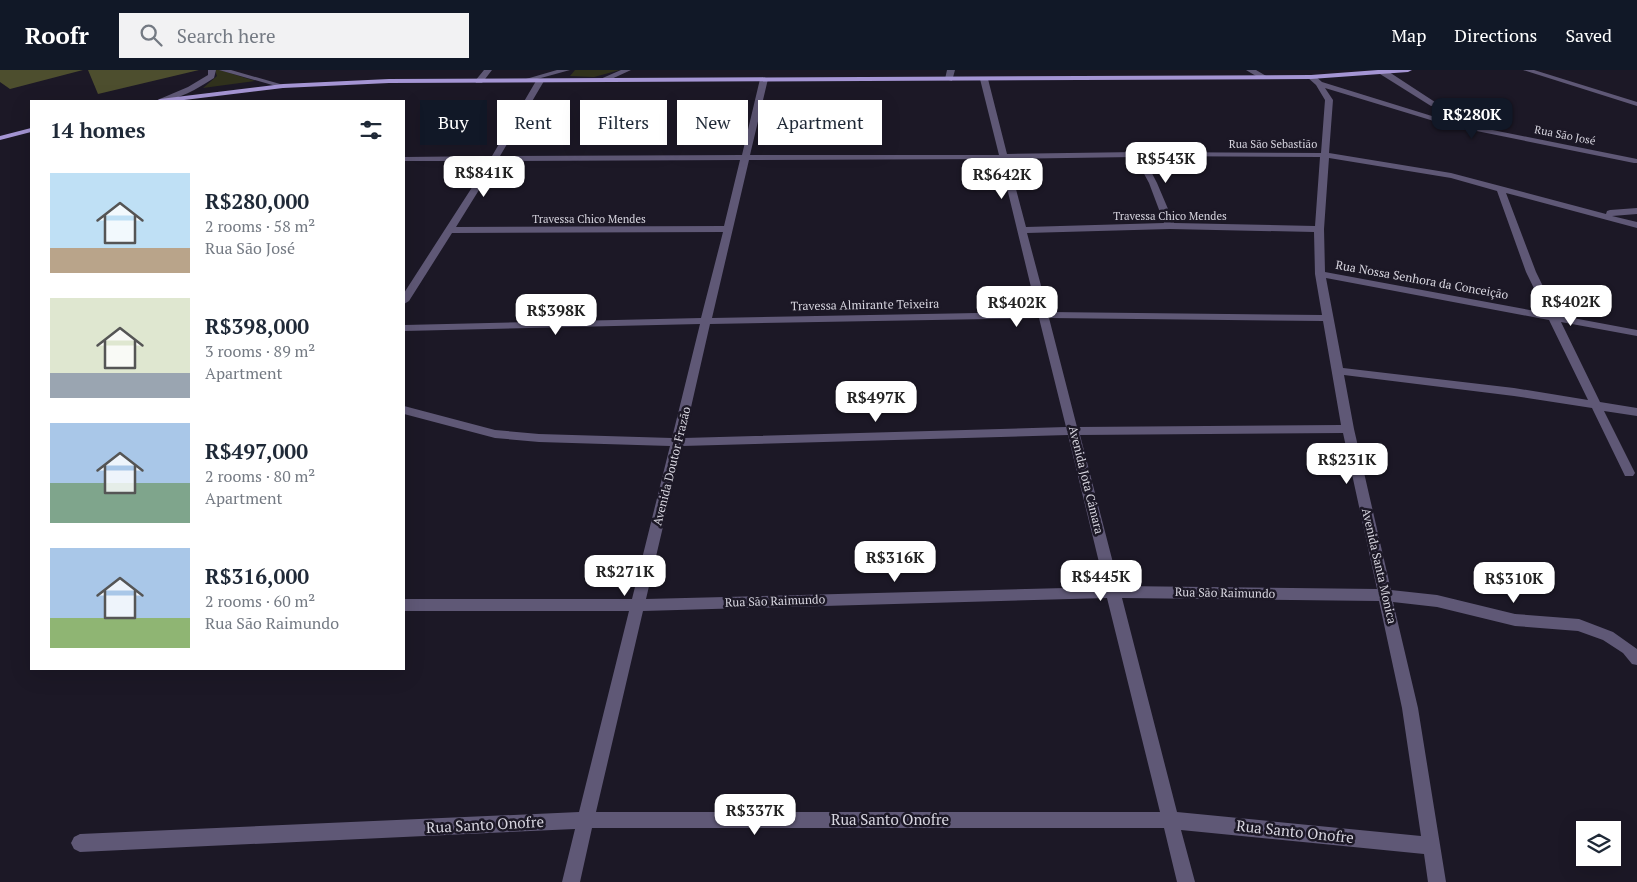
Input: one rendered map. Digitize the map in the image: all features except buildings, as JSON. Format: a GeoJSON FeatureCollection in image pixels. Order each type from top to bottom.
{"type":"FeatureCollection","features":[{"type":"Feature","properties":{"kind":"main road"},"geometry":{"type":"LineString","coordinates":[[562,80],[559,77],[560,75],[567,70]]}},
{"type":"Feature","properties":{"kind":"main road"},"geometry":{"type":"LineString","coordinates":[[658,70],[675,79]]}},
{"type":"Feature","properties":{"kind":"main road"},"geometry":{"type":"LineString","coordinates":[[168,100],[283,86],[389,81],[1264,78],[1315,80],[1369,72],[1408,70]]}},
{"type":"Feature","properties":{"kind":"main road"},"geometry":{"type":"LineString","coordinates":[[0,138],[30,130]]}},
{"type":"Feature","properties":{"kind":"street"},"geometry":{"type":"LineString","coordinates":[[162,100],[199,85],[211,76],[212,70]]}},
{"type":"Feature","properties":{"kind":"street"},"geometry":{"type":"LineString","coordinates":[[223,70],[283,86]]}},
{"type":"Feature","properties":{"kind":"street"},"geometry":{"type":"LineString","coordinates":[[479,81],[488,70]]}},
{"type":"Feature","properties":{"kind":"street"},"geometry":{"type":"LineString","coordinates":[[522,81],[567,70]]}},
{"type":"Feature","properties":{"kind":"street"},"geometry":{"type":"LineString","coordinates":[[602,80],[627,70]]}},
{"type":"Feature","properties":{"kind":"street"},"geometry":{"type":"LineString","coordinates":[[949,79],[951,70]]}},
{"type":"Feature","properties":{"kind":"street"},"geometry":{"type":"LineString","coordinates":[[1250,70],[1264,78]]}},
{"type":"Feature","properties":{"kind":"street"},"geometry":{"type":"LineString","coordinates":[[1527,70],[1637,104]]}},
{"type":"Feature","properties":{"kind":"street"},"geometry":{"type":"LineString","coordinates":[[1383,72],[1434,104]]}},
{"type":"Feature","properties":{"kind":"street","name":"Avenida Doutor Frazão"},"geometry":{"type":"LineString","coordinates":[[571,882],[764,79]]}},
{"type":"Feature","properties":{"kind":"street","name":"Avenida Jota Câmara"},"geometry":{"type":"LineString","coordinates":[[984,79],[1186,882]]}},
{"type":"Feature","properties":{"kind":"street","name":"Avenida Santa Monica"},"geometry":{"type":"LineString","coordinates":[[1315,80],[1329,100],[1318,229],[1320,274],[1348,429],[1410,708],[1437,882]]}},
{"type":"Feature","properties":{"kind":"street","name":"Rua São José"},"geometry":{"type":"LineString","coordinates":[[1315,80],[1447,123],[1636,160]]}},
{"type":"Feature","properties":{"kind":"street"},"geometry":{"type":"LineString","coordinates":[[405,299],[495,158],[540,81]]}},
{"type":"Feature","properties":{"kind":"street"},"geometry":{"type":"LineString","coordinates":[[1138,154],[1153,183],[1170,226]]}},
{"type":"Feature","properties":{"kind":"street","name":"Rua São Sebastião"},"geometry":{"type":"LineString","coordinates":[[405,159],[1004,157],[1138,154],[1324,155],[1412,168],[1500,188],[1637,225]]}},
{"type":"Feature","properties":{"kind":"street"},"geometry":{"type":"LineString","coordinates":[[1500,188],[1532,272],[1629,473]]}},
{"type":"Feature","properties":{"kind":"street","name":"Rua São Sebastião"},"geometry":{"type":"LineString","coordinates":[[1595,213],[1637,211]]}},
{"type":"Feature","properties":{"kind":"street","name":"Travessa Chico Mendes"},"geometry":{"type":"LineString","coordinates":[[1022,230],[1170,226],[1318,229]]}},
{"type":"Feature","properties":{"kind":"street","name":"Travessa Chico Mendes"},"geometry":{"type":"LineString","coordinates":[[449,230],[728,230]]}},
{"type":"Feature","properties":{"kind":"street","name":"Rua Nossa Senhora da Conceição"},"geometry":{"type":"LineString","coordinates":[[1320,274],[1637,333]]}},
{"type":"Feature","properties":{"kind":"street","name":"Travessa Almirante Teixeira"},"geometry":{"type":"LineString","coordinates":[[405,328],[707,319],[1044,315],[1328,318]]}},
{"type":"Feature","properties":{"kind":"street"},"geometry":{"type":"LineString","coordinates":[[1338,371],[1514,392],[1637,412]]}},
{"type":"Feature","properties":{"kind":"street"},"geometry":{"type":"LineString","coordinates":[[405,410],[495,434],[539,438],[677,442],[1073,431],[1348,429]]}},
{"type":"Feature","properties":{"kind":"street","name":"Rua São Raimundo"},"geometry":{"type":"LineString","coordinates":[[405,605],[638,605],[1114,592],[1386,595],[1437,601],[1515,620],[1579,625],[1608,636],[1632,654]]}},
{"type":"Feature","properties":{"kind":"street","name":"Rua Santo Onofre"},"geometry":{"type":"LineString","coordinates":[[80,843],[586,820],[1170,820],[1430,846]]}},
{"type":"Feature","properties":{"kind":"green space"},"geometry":{"type":"Polygon","coordinates":[[[0,70],[83,70],[10,89],[0,82],[0,70]]]}},
{"type":"Feature","properties":{"kind":"green space"},"geometry":{"type":"Polygon","coordinates":[[[88,70],[199,70],[98,94],[88,70]]]}},
{"type":"Feature","properties":{"kind":"green space"},"geometry":{"type":"Polygon","coordinates":[[[215,70],[255,81],[203,88],[217,76],[215,70]]]}},
{"type":"Feature","properties":{"kind":"green space"},"geometry":{"type":"Polygon","coordinates":[[[575,70],[620,70],[594,77],[570,76],[575,70]]]}}]}
